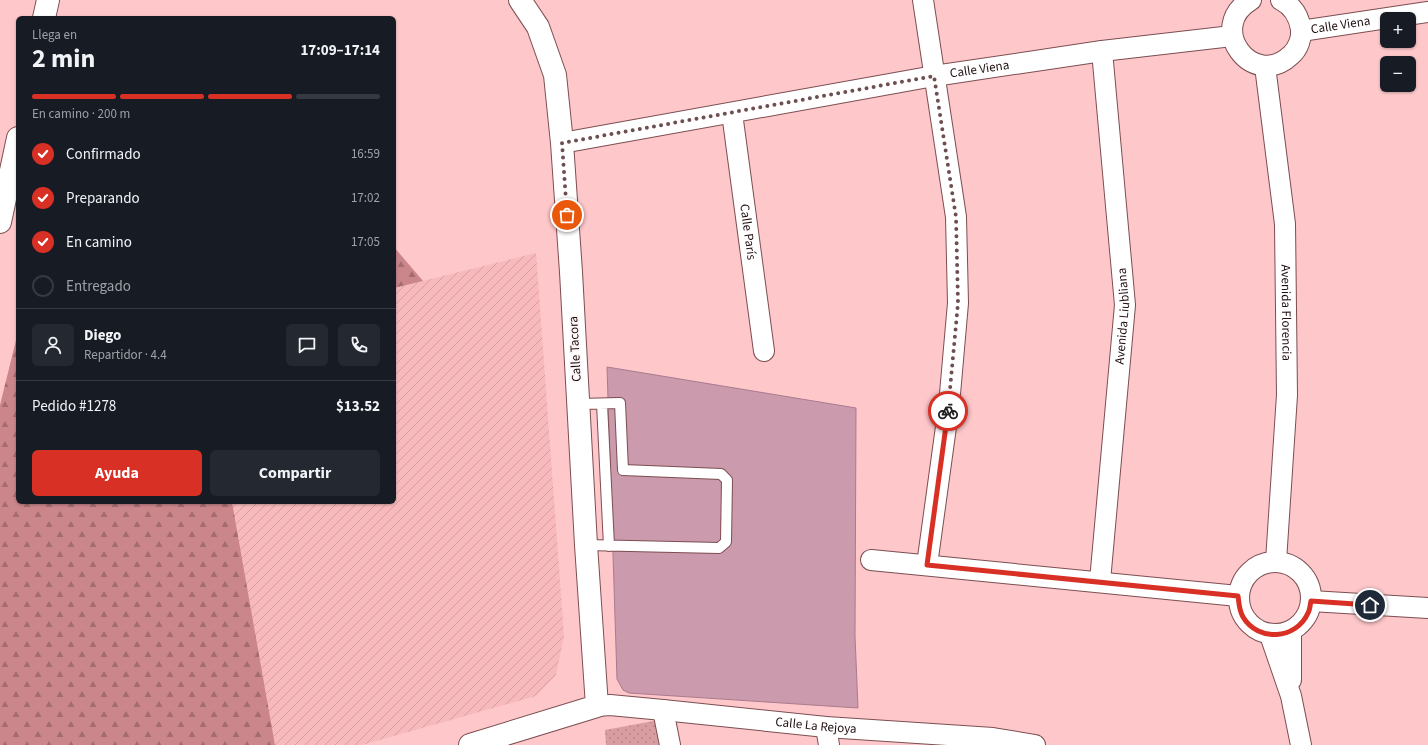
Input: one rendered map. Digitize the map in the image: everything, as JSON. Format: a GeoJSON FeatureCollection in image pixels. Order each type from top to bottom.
{"type":"FeatureCollection","features":[{"type":"Feature","properties":{"kind":"main road"},"geometry":{"type":"LineString","coordinates":[[44,16],[48,0]]}},
{"type":"Feature","properties":{"kind":"main road","name":"Calle Tacora"},"geometry":{"type":"LineString","coordinates":[[520,0],[538,27],[555,75],[562,143],[571,272],[596,706]]}},
{"type":"Feature","properties":{"kind":"main road"},"geometry":{"type":"LineString","coordinates":[[0,222],[16,147]]}},
{"type":"Feature","properties":{"kind":"main road"},"geometry":{"type":"LineString","coordinates":[[470,745],[596,706]]}},
{"type":"Feature","properties":{"kind":"street"},"geometry":{"type":"LineString","coordinates":[[923,0],[956,217],[958,303],[949,405],[927,565]]}},
{"type":"Feature","properties":{"kind":"street"},"geometry":{"type":"LineString","coordinates":[[1251,0],[1244,4],[1236,14],[1232,24],[1232,36],[1236,48],[1244,57],[1254,63],[1265,66],[1286,60],[1294,52],[1299,42],[1301,31],[1299,20],[1294,10],[1286,2],[1281,0]]}},
{"type":"Feature","properties":{"kind":"street","name":"Calle Viena"},"geometry":{"type":"LineString","coordinates":[[1301,31],[1428,12]]}},
{"type":"Feature","properties":{"kind":"street","name":"Calle Viena"},"geometry":{"type":"LineString","coordinates":[[562,143],[934,76],[1102,51],[1232,36]]}},
{"type":"Feature","properties":{"kind":"street","name":"Avenida Liubliana"},"geometry":{"type":"LineString","coordinates":[[1100,581],[1125,305],[1102,51]]}},
{"type":"Feature","properties":{"kind":"street","name":"Avenida Florencia"},"geometry":{"type":"LineString","coordinates":[[1265,66],[1285,224],[1287,395],[1276,562]]}},
{"type":"Feature","properties":{"kind":"street","name":"Calle París"},"geometry":{"type":"LineString","coordinates":[[732,113],[764,350]]}},
{"type":"Feature","properties":{"kind":"street"},"geometry":{"type":"LineString","coordinates":[[871,560],[1100,581],[1238,596]]}},
{"type":"Feature","properties":{"kind":"street"},"geometry":{"type":"LineString","coordinates":[[1276,562],[1287,564],[1297,570],[1305,578],[1310,589],[1311,601],[1308,613],[1301,624],[1291,632],[1280,635],[1270,635],[1259,632],[1243,617],[1239,607],[1238,596],[1240,585],[1250,571],[1264,563],[1276,562]]}},
{"type":"Feature","properties":{"kind":"street"},"geometry":{"type":"LineString","coordinates":[[1311,601],[1428,608]]}},
{"type":"Feature","properties":{"kind":"street"},"geometry":{"type":"LineString","coordinates":[[1291,632],[1291,696]]}},
{"type":"Feature","properties":{"kind":"street"},"geometry":{"type":"LineString","coordinates":[[1270,635],[1291,696],[1301,745]]}},
{"type":"Feature","properties":{"kind":"street","name":"Calle La Rejoya"},"geometry":{"type":"LineString","coordinates":[[596,706],[610,705],[663,710],[828,736],[994,742],[1035,745]]}},
{"type":"Feature","properties":{"kind":"street"},"geometry":{"type":"LineString","coordinates":[[663,710],[670,745]]}},
{"type":"Feature","properties":{"kind":"lane"},"geometry":{"type":"LineString","coordinates":[[578,404],[620,403],[623,470],[721,474],[727,480],[726,542],[719,548],[586,545]]}},
{"type":"Feature","properties":{"kind":"lane"},"geometry":{"type":"LineString","coordinates":[[602,404],[609,546]]}},
{"type":"Feature","properties":{"kind":"shaded area"},"geometry":{"type":"Polygon","coordinates":[[[536,253],[564,636],[556,675],[536,696],[362,745],[275,745],[232,504],[396,504],[396,288],[536,253]]]}},
{"type":"Feature","properties":{"kind":"shaded area"},"geometry":{"type":"Polygon","coordinates":[[[659,720],[664,745],[606,745],[605,730],[659,720]]]}},
{"type":"Feature","properties":{"kind":"green space"},"geometry":{"type":"Polygon","coordinates":[[[396,249],[423,281],[396,288],[396,249]]]}},
{"type":"Feature","properties":{"kind":"green space"},"geometry":{"type":"Polygon","coordinates":[[[16,340],[16,504],[232,504],[275,745],[0,745],[0,405],[16,340]]]}},
{"type":"Feature","properties":{"kind":"building"},"geometry":{"type":"Polygon","coordinates":[[[607,367],[856,408],[855,636],[858,708],[629,693],[623,690],[617,679],[607,367]]]}},
{"type":"Feature","properties":{"kind":"way so far"},"geometry":{"type":"LineString","coordinates":[[567,215],[562,143],[934,76],[956,217],[958,303],[948,411]]}},
{"type":"Feature","properties":{"kind":"route"},"geometry":{"type":"LineString","coordinates":[[948,411],[927,565],[1100,581],[1238,596],[1239,607],[1243,617],[1259,632],[1270,635],[1280,635],[1291,632],[1301,624],[1308,613],[1311,601],[1370,605]]}}]}
